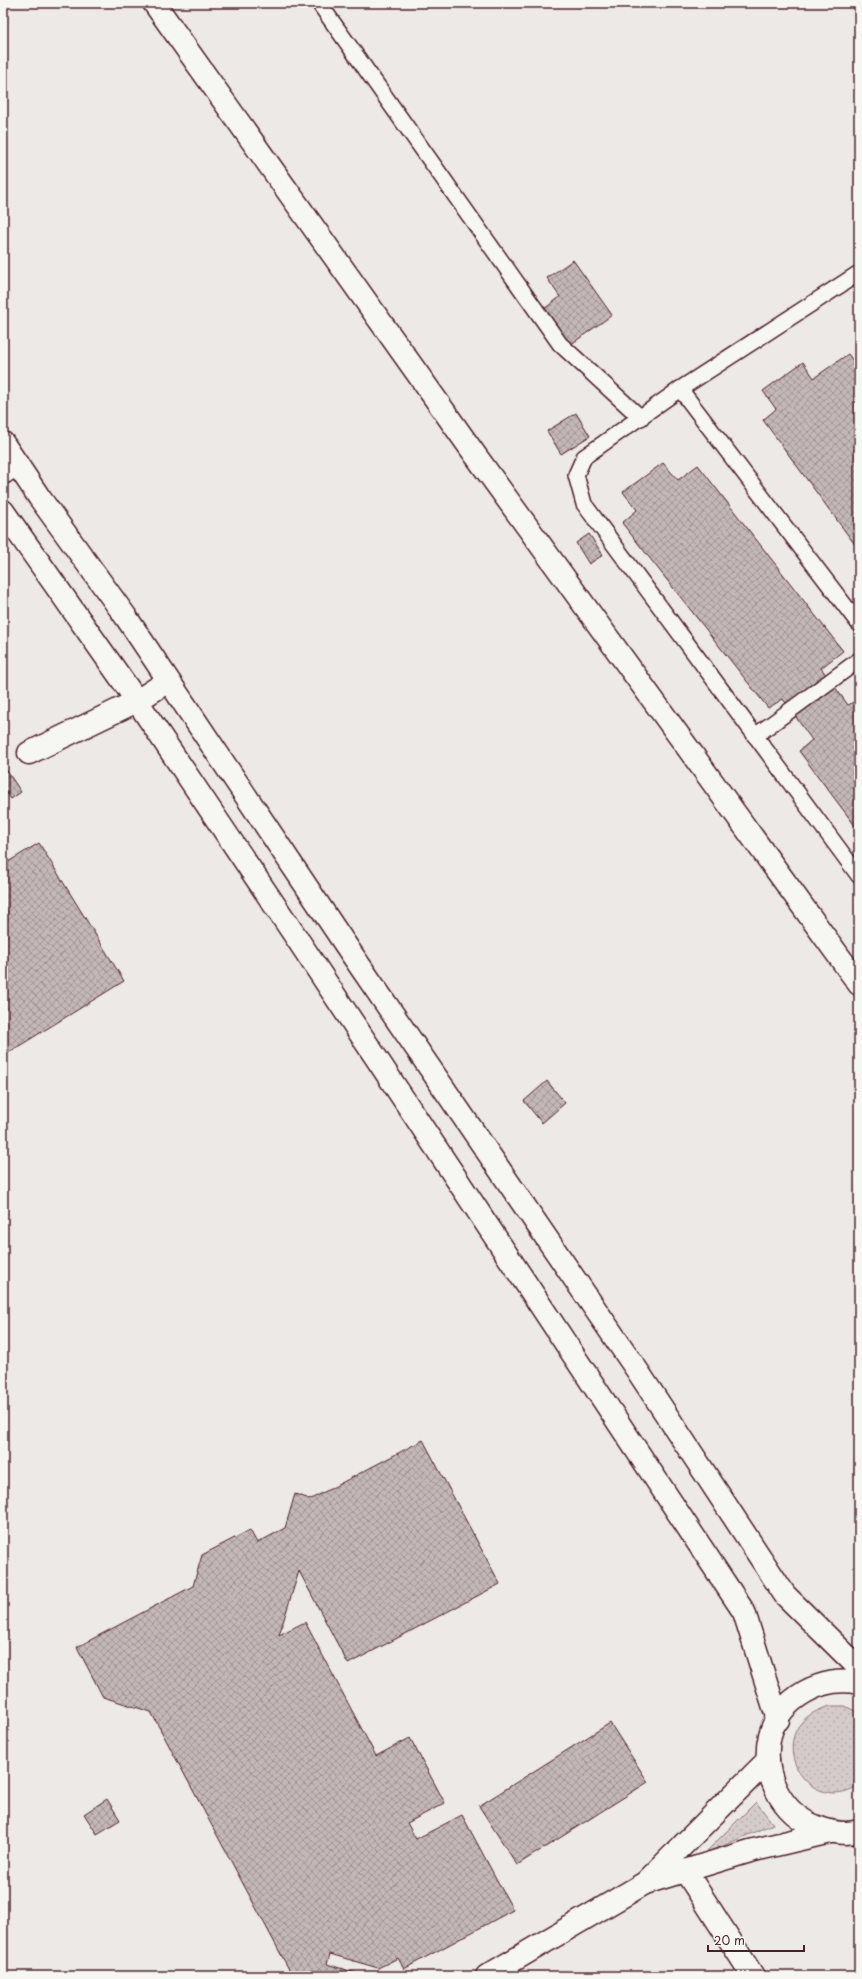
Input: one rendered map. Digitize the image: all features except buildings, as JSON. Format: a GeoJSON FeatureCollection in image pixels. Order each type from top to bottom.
{"type":"FeatureCollection","features":[{"type":"Feature","properties":{"kind":"main road"},"geometry":{"type":"LineString","coordinates":[[154,3],[471,449],[859,984]]}},
{"type":"Feature","properties":{"kind":"main road"},"geometry":{"type":"LineString","coordinates":[[3,443],[10,468],[126,617],[351,953],[636,1370],[785,1595],[859,1668]]}},
{"type":"Feature","properties":{"kind":"main road"},"geometry":{"type":"LineString","coordinates":[[3,511],[137,701],[312,960],[744,1612],[778,1720]]}},
{"type":"Feature","properties":{"kind":"main road"},"geometry":{"type":"LineString","coordinates":[[30,753],[137,701],[168,680]]}},
{"type":"Feature","properties":{"kind":"main road"},"geometry":{"type":"LineString","coordinates":[[830,1832],[806,1823],[786,1807],[773,1785],[768,1760],[770,1734],[782,1712],[800,1694],[823,1683],[848,1680],[859,1683]]}},
{"type":"Feature","properties":{"kind":"main road"},"geometry":{"type":"LineString","coordinates":[[487,1976],[645,1883],[768,1760]]}},
{"type":"Feature","properties":{"kind":"main road"},"geometry":{"type":"LineString","coordinates":[[645,1883],[686,1872],[750,1851],[830,1832],[859,1831]]}},
{"type":"Feature","properties":{"kind":"main road"},"geometry":{"type":"LineString","coordinates":[[686,1872],[753,1976]]}},
{"type":"Feature","properties":{"kind":"lane"},"geometry":{"type":"LineString","coordinates":[[319,3],[560,344],[641,418]]}},
{"type":"Feature","properties":{"kind":"lane"},"geometry":{"type":"LineString","coordinates":[[859,273],[680,389],[584,457],[576,475],[584,504],[859,876]]}},
{"type":"Feature","properties":{"kind":"lane"},"geometry":{"type":"LineString","coordinates":[[680,389],[859,624]]}},
{"type":"Feature","properties":{"kind":"lane"},"geometry":{"type":"LineString","coordinates":[[755,736],[859,660]]}},
{"type":"Feature","properties":{"kind":"shaded area"},"geometry":{"type":"Polygon","coordinates":[[[831,1706],[845,1706],[859,1713],[859,1785],[839,1793],[820,1790],[806,1781],[796,1766],[792,1748],[796,1731],[808,1716],[831,1706]]]}},
{"type":"Feature","properties":{"kind":"shaded area"},"geometry":{"type":"Polygon","coordinates":[[[756,1802],[773,1824],[704,1854],[756,1802]]]}}]}
